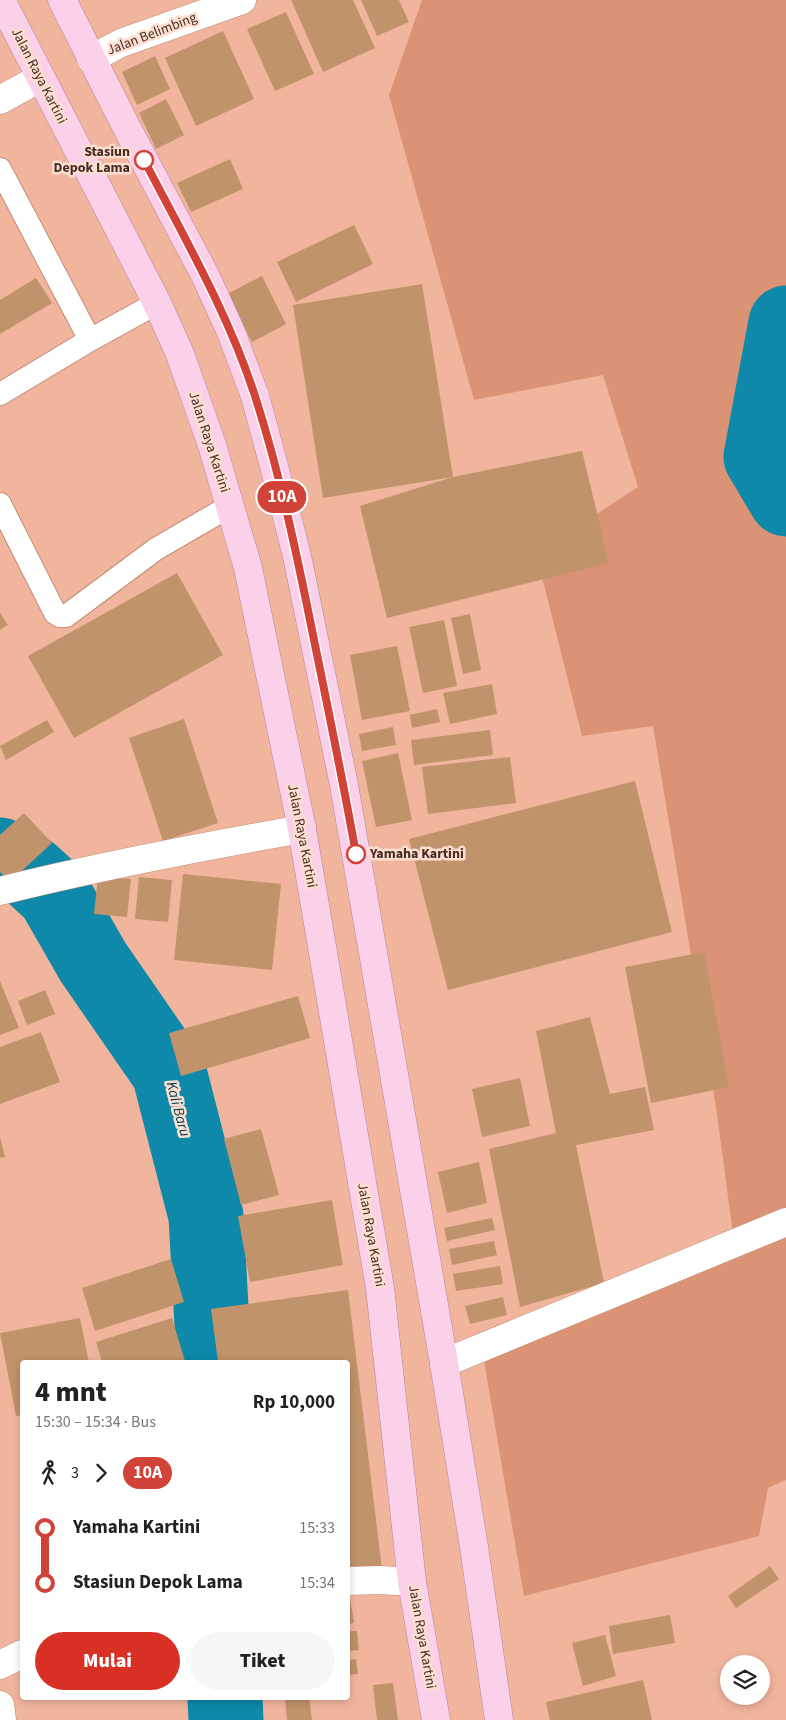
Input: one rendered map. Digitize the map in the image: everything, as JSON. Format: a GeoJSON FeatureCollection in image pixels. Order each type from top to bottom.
{"type":"FeatureCollection","features":[{"type":"Feature","properties":{"kind":"main road","name":"Jalan Raya Kartini"},"geometry":{"type":"LineString","coordinates":[[1,0],[157,303],[180,354],[212,445],[248,568],[302,828],[380,1288],[412,1582],[436,1720]]}},
{"type":"Feature","properties":{"kind":"main road"},"geometry":{"type":"LineString","coordinates":[[62,0],[205,275],[231,332],[255,396],[297,556],[344,785],[444,1363],[474,1547],[499,1720]]}},
{"type":"Feature","properties":{"kind":"street","name":"Jalan Belimbing"},"geometry":{"type":"LineString","coordinates":[[91,59],[121,43],[242,0]]}},
{"type":"Feature","properties":{"kind":"street"},"geometry":{"type":"LineString","coordinates":[[0,100],[40,78]]}},
{"type":"Feature","properties":{"kind":"street"},"geometry":{"type":"LineString","coordinates":[[0,891],[176,851],[302,828]]}},
{"type":"Feature","properties":{"kind":"street"},"geometry":{"type":"LineString","coordinates":[[444,1363],[786,1222]]}},
{"type":"Feature","properties":{"kind":"street"},"geometry":{"type":"LineString","coordinates":[[350,1581],[412,1582]]}},
{"type":"Feature","properties":{"kind":"street"},"geometry":{"type":"LineString","coordinates":[[0,1665],[20,1655]]}},
{"type":"Feature","properties":{"kind":"street"},"geometry":{"type":"LineString","coordinates":[[0,1705],[2,1720]]}},
{"type":"Feature","properties":{"kind":"lane"},"geometry":{"type":"LineString","coordinates":[[0,169],[90,340]]}},
{"type":"Feature","properties":{"kind":"lane"},"geometry":{"type":"LineString","coordinates":[[0,394],[90,340],[157,303]]}},
{"type":"Feature","properties":{"kind":"lane"},"geometry":{"type":"LineString","coordinates":[[0,504],[55,613],[60,616],[66,616],[156,548],[230,506]]}},
{"type":"Feature","properties":{"kind":"shaded area"},"geometry":{"type":"Polygon","coordinates":[[[422,0],[786,0],[786,1480],[768,1488],[759,1536],[524,1596],[482,1349],[733,1234],[716,1107],[653,726],[582,736],[536,553],[638,487],[603,375],[474,400],[389,95],[422,0]]]}},
{"type":"Feature","properties":{"kind":"building"},"geometry":{"type":"Polygon","coordinates":[[[291,0],[353,0],[375,48],[323,72],[291,0]]]}},
{"type":"Feature","properties":{"kind":"building"},"geometry":{"type":"Polygon","coordinates":[[[361,0],[399,0],[409,22],[377,36],[361,0]]]}},
{"type":"Feature","properties":{"kind":"building"},"geometry":{"type":"Polygon","coordinates":[[[286,12],[314,74],[275,91],[247,29],[286,12]]]}},
{"type":"Feature","properties":{"kind":"building"},"geometry":{"type":"Polygon","coordinates":[[[223,31],[254,99],[196,126],[165,58],[223,31]]]}},
{"type":"Feature","properties":{"kind":"building"},"geometry":{"type":"Polygon","coordinates":[[[155,56],[170,89],[137,105],[122,72],[155,56]]]}},
{"type":"Feature","properties":{"kind":"building"},"geometry":{"type":"Polygon","coordinates":[[[166,99],[184,135],[156,149],[139,113],[166,99]]]}},
{"type":"Feature","properties":{"kind":"building"},"geometry":{"type":"Polygon","coordinates":[[[230,159],[243,189],[191,212],[177,183],[230,159]]]}},
{"type":"Feature","properties":{"kind":"building"},"geometry":{"type":"Polygon","coordinates":[[[354,225],[373,264],[296,302],[277,262],[354,225]]]}},
{"type":"Feature","properties":{"kind":"building"},"geometry":{"type":"Polygon","coordinates":[[[262,276],[286,324],[252,342],[227,294],[262,276]]]}},
{"type":"Feature","properties":{"kind":"building"},"geometry":{"type":"Polygon","coordinates":[[[36,278],[52,303],[0,334],[0,300],[36,278]]]}},
{"type":"Feature","properties":{"kind":"building"},"geometry":{"type":"Polygon","coordinates":[[[422,284],[453,477],[323,498],[293,305],[422,284]]]}},
{"type":"Feature","properties":{"kind":"building"},"geometry":{"type":"Polygon","coordinates":[[[582,451],[609,563],[387,618],[360,506],[453,477],[582,451]]]}},
{"type":"Feature","properties":{"kind":"building"},"geometry":{"type":"Polygon","coordinates":[[[177,573],[223,655],[74,738],[28,656],[177,573]]]}},
{"type":"Feature","properties":{"kind":"building"},"geometry":{"type":"Polygon","coordinates":[[[0,613],[8,625],[0,630],[0,613]]]}},
{"type":"Feature","properties":{"kind":"building"},"geometry":{"type":"Polygon","coordinates":[[[470,614],[481,670],[463,674],[451,618],[470,614]]]}},
{"type":"Feature","properties":{"kind":"building"},"geometry":{"type":"Polygon","coordinates":[[[444,620],[457,686],[423,693],[409,627],[444,620]]]}},
{"type":"Feature","properties":{"kind":"building"},"geometry":{"type":"Polygon","coordinates":[[[397,646],[410,711],[362,720],[350,655],[397,646]]]}},
{"type":"Feature","properties":{"kind":"building"},"geometry":{"type":"Polygon","coordinates":[[[492,684],[497,714],[450,724],[443,693],[492,684]]]}},
{"type":"Feature","properties":{"kind":"building"},"geometry":{"type":"Polygon","coordinates":[[[437,709],[440,722],[412,728],[410,715],[437,709]]]}},
{"type":"Feature","properties":{"kind":"building"},"geometry":{"type":"Polygon","coordinates":[[[184,719],[218,823],[163,841],[129,738],[184,719]]]}},
{"type":"Feature","properties":{"kind":"building"},"geometry":{"type":"Polygon","coordinates":[[[47,720],[54,732],[6,760],[0,746],[47,720]]]}},
{"type":"Feature","properties":{"kind":"building"},"geometry":{"type":"Polygon","coordinates":[[[393,727],[396,745],[362,751],[359,734],[393,727]]]}},
{"type":"Feature","properties":{"kind":"building"},"geometry":{"type":"Polygon","coordinates":[[[490,730],[493,755],[414,765],[411,740],[490,730]]]}},
{"type":"Feature","properties":{"kind":"building"},"geometry":{"type":"Polygon","coordinates":[[[398,753],[412,820],[376,827],[362,761],[398,753]]]}},
{"type":"Feature","properties":{"kind":"building"},"geometry":{"type":"Polygon","coordinates":[[[510,757],[516,803],[428,814],[422,767],[510,757]]]}},
{"type":"Feature","properties":{"kind":"building"},"geometry":{"type":"Polygon","coordinates":[[[635,781],[672,932],[448,990],[409,839],[635,781]]]}},
{"type":"Feature","properties":{"kind":"building"},"geometry":{"type":"Polygon","coordinates":[[[24,813],[52,843],[10,882],[0,872],[0,835],[24,813]]]}},
{"type":"Feature","properties":{"kind":"building"},"geometry":{"type":"Polygon","coordinates":[[[183,874],[281,884],[272,970],[174,960],[183,874]]]}},
{"type":"Feature","properties":{"kind":"building"},"geometry":{"type":"Polygon","coordinates":[[[98,876],[131,879],[127,917],[94,914],[98,876]]]}},
{"type":"Feature","properties":{"kind":"building"},"geometry":{"type":"Polygon","coordinates":[[[139,877],[172,880],[168,922],[135,919],[139,877]]]}},
{"type":"Feature","properties":{"kind":"building"},"geometry":{"type":"Polygon","coordinates":[[[704,952],[729,1087],[651,1103],[625,967],[704,952]]]}},
{"type":"Feature","properties":{"kind":"building"},"geometry":{"type":"Polygon","coordinates":[[[0,981],[19,1028],[0,1035],[0,981]]]}},
{"type":"Feature","properties":{"kind":"building"},"geometry":{"type":"Polygon","coordinates":[[[45,990],[55,1014],[27,1025],[18,1001],[45,990]]]}},
{"type":"Feature","properties":{"kind":"building"},"geometry":{"type":"Polygon","coordinates":[[[298,996],[310,1038],[181,1076],[169,1033],[298,996]]]}},
{"type":"Feature","properties":{"kind":"building"},"geometry":{"type":"Polygon","coordinates":[[[590,1017],[610,1094],[645,1087],[654,1130],[576,1145],[604,1283],[520,1307],[489,1149],[556,1133],[536,1031],[590,1017]]]}},
{"type":"Feature","properties":{"kind":"building"},"geometry":{"type":"Polygon","coordinates":[[[41,1032],[60,1082],[0,1104],[0,1047],[41,1032]]]}},
{"type":"Feature","properties":{"kind":"building"},"geometry":{"type":"Polygon","coordinates":[[[520,1078],[530,1126],[482,1137],[472,1089],[520,1078]]]}},
{"type":"Feature","properties":{"kind":"building"},"geometry":{"type":"Polygon","coordinates":[[[261,1129],[279,1195],[241,1205],[224,1139],[261,1129]]]}},
{"type":"Feature","properties":{"kind":"building"},"geometry":{"type":"Polygon","coordinates":[[[0,1137],[5,1157],[0,1158],[0,1137]]]}},
{"type":"Feature","properties":{"kind":"building"},"geometry":{"type":"Polygon","coordinates":[[[479,1162],[487,1203],[447,1213],[438,1172],[479,1162]]]}},
{"type":"Feature","properties":{"kind":"building"},"geometry":{"type":"Polygon","coordinates":[[[332,1200],[343,1265],[250,1282],[238,1216],[332,1200]]]}},
{"type":"Feature","properties":{"kind":"building"},"geometry":{"type":"Polygon","coordinates":[[[492,1218],[495,1230],[447,1241],[444,1228],[492,1218]]]}},
{"type":"Feature","properties":{"kind":"building"},"geometry":{"type":"Polygon","coordinates":[[[494,1241],[497,1255],[452,1265],[449,1249],[494,1241]]]}},
{"type":"Feature","properties":{"kind":"building"},"geometry":{"type":"Polygon","coordinates":[[[171,1259],[184,1302],[95,1331],[82,1288],[171,1259]]]}},
{"type":"Feature","properties":{"kind":"building"},"geometry":{"type":"Polygon","coordinates":[[[500,1266],[503,1284],[456,1291],[453,1274],[500,1266]]]}},
{"type":"Feature","properties":{"kind":"building"},"geometry":{"type":"Polygon","coordinates":[[[348,1290],[382,1569],[350,1572],[350,1360],[218,1360],[211,1309],[348,1290]]]}},
{"type":"Feature","properties":{"kind":"building"},"geometry":{"type":"Polygon","coordinates":[[[503,1297],[507,1315],[470,1324],[465,1306],[503,1297]]]}},
{"type":"Feature","properties":{"kind":"building"},"geometry":{"type":"Polygon","coordinates":[[[80,1318],[89,1360],[20,1360],[20,1415],[16,1416],[0,1333],[80,1318]]]}},
{"type":"Feature","properties":{"kind":"building"},"geometry":{"type":"Polygon","coordinates":[[[172,1318],[185,1360],[101,1360],[96,1342],[172,1318]]]}},
{"type":"Feature","properties":{"kind":"building"},"geometry":{"type":"Polygon","coordinates":[[[770,1566],[779,1579],[736,1608],[728,1596],[770,1566]]]}},
{"type":"Feature","properties":{"kind":"building"},"geometry":{"type":"Polygon","coordinates":[[[350,1598],[354,1623],[350,1624],[350,1598]]]}},
{"type":"Feature","properties":{"kind":"building"},"geometry":{"type":"Polygon","coordinates":[[[670,1615],[675,1643],[613,1654],[609,1626],[670,1615]]]}},
{"type":"Feature","properties":{"kind":"building"},"geometry":{"type":"Polygon","coordinates":[[[350,1631],[357,1631],[359,1650],[350,1651],[350,1631]]]}},
{"type":"Feature","properties":{"kind":"building"},"geometry":{"type":"Polygon","coordinates":[[[605,1635],[616,1676],[583,1686],[572,1643],[605,1635]]]}},
{"type":"Feature","properties":{"kind":"building"},"geometry":{"type":"Polygon","coordinates":[[[356,1659],[358,1674],[350,1675],[350,1660],[356,1659]]]}},
{"type":"Feature","properties":{"kind":"building"},"geometry":{"type":"Polygon","coordinates":[[[643,1680],[652,1720],[550,1720],[546,1702],[643,1680]]]}},
{"type":"Feature","properties":{"kind":"building"},"geometry":{"type":"Polygon","coordinates":[[[393,1683],[398,1720],[377,1720],[373,1685],[393,1683]]]}},
{"type":"Feature","properties":{"kind":"building"},"geometry":{"type":"Polygon","coordinates":[[[285,1700],[309,1700],[312,1720],[287,1720],[285,1700]]]}},
{"type":"Feature","properties":{"kind":"waterway"},"geometry":{"type":"LineString","coordinates":[[786,323],[761,457],[786,499]]}},
{"type":"Feature","properties":{"kind":"waterway","name":"Kali Baru"},"geometry":{"type":"LineString","coordinates":[[0,855],[31,873],[54,894],[93,962],[169,1072],[206,1216],[214,1360]]}},
{"type":"Feature","properties":{"kind":"waterway","name":"Kali Baru"},"geometry":{"type":"LineString","coordinates":[[225,1700],[226,1720]]}},
{"type":"Feature","properties":{"kind":"bus line","name":"10A"},"geometry":{"type":"LineString","coordinates":[[144,160],[205,275],[231,332],[255,396],[297,556],[344,785],[356,854]]}},
{"type":"Feature","properties":{"kind":"place","name":"Stasiun Depok Lama"},"geometry":{"type":"Point","coordinates":[144,160]}},
{"type":"Feature","properties":{"kind":"place","name":"Yamaha Kartini"},"geometry":{"type":"Point","coordinates":[356,854]}}]}
